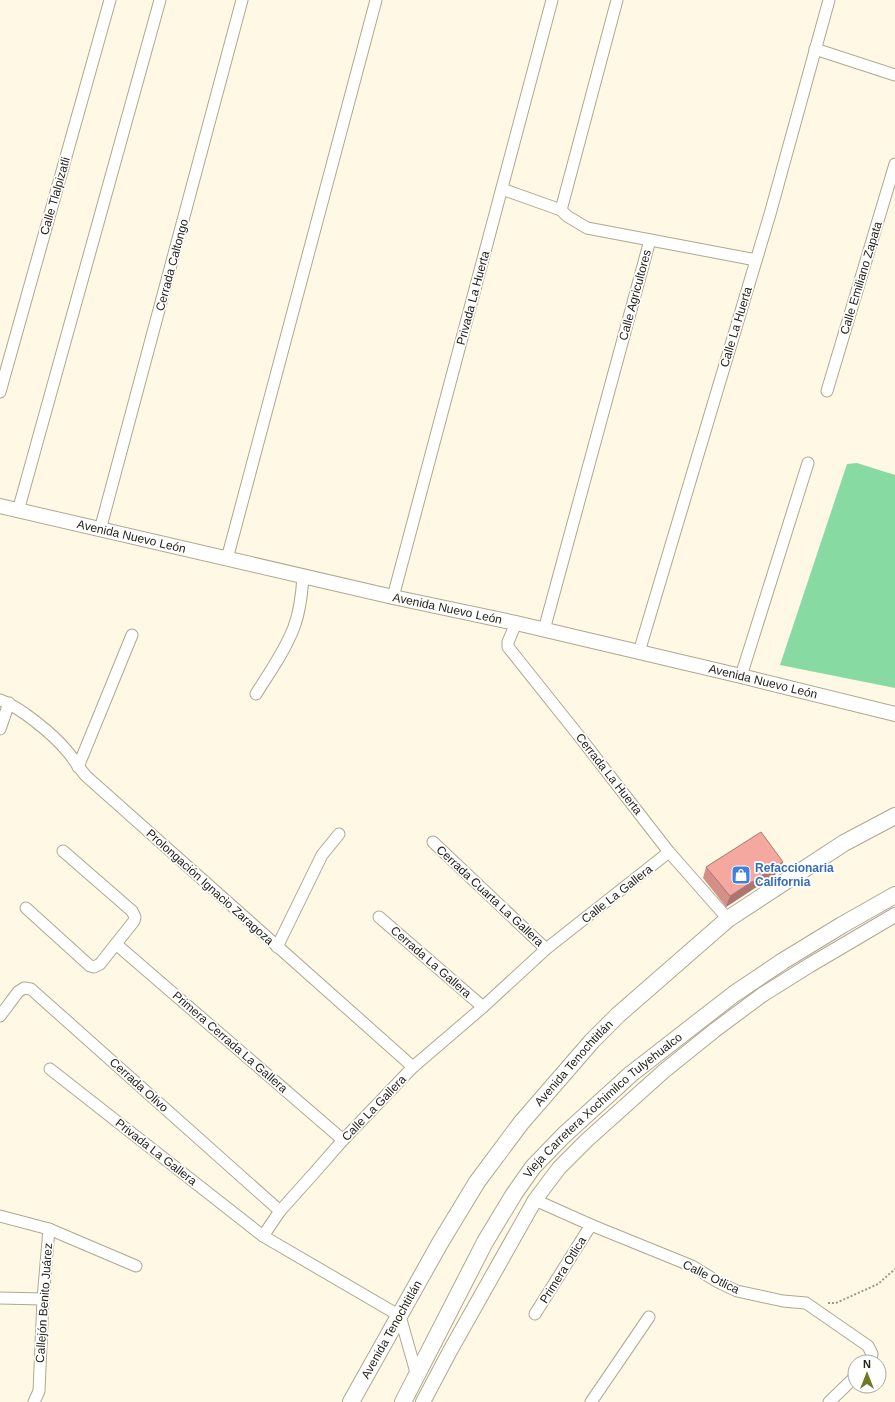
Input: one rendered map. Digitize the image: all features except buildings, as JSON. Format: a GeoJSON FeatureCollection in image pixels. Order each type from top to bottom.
{"type":"FeatureCollection","features":[{"type":"Feature","properties":{"kind":"main road","name":"Avenida Tenochtitlán"},"geometry":{"type":"LineString","coordinates":[[351,1402],[440,1243],[477,1182],[521,1123],[592,1040],[618,1015],[728,918],[844,844],[895,816]]}},
{"type":"Feature","properties":{"kind":"main road","name":"Vieja Carretera Xochimilco Tulyehualco"},"geometry":{"type":"LineString","coordinates":[[403,1402],[485,1242],[514,1194],[533,1167],[564,1135],[630,1074],[734,994],[842,924],[895,896]]}},
{"type":"Feature","properties":{"kind":"street","name":"Calle Tlalpizatli"},"geometry":{"type":"LineString","coordinates":[[0,392],[110,0]]}},
{"type":"Feature","properties":{"kind":"street"},"geometry":{"type":"LineString","coordinates":[[18,511],[160,0]]}},
{"type":"Feature","properties":{"kind":"street","name":"Cerrada Caltongo"},"geometry":{"type":"LineString","coordinates":[[100,530],[242,0]]}},
{"type":"Feature","properties":{"kind":"street"},"geometry":{"type":"LineString","coordinates":[[227,559],[376,0]]}},
{"type":"Feature","properties":{"kind":"street","name":"Privada La Huerta"},"geometry":{"type":"LineString","coordinates":[[393,597],[552,0]]}},
{"type":"Feature","properties":{"kind":"street"},"geometry":{"type":"LineString","coordinates":[[561,210],[617,0]]}},
{"type":"Feature","properties":{"kind":"street","name":"Calle La Huerta"},"geometry":{"type":"LineString","coordinates":[[639,652],[756,260],[829,0]]}},
{"type":"Feature","properties":{"kind":"street"},"geometry":{"type":"LineString","coordinates":[[815,49],[895,75]]}},
{"type":"Feature","properties":{"kind":"street","name":"Calle Emiliano Zapata"},"geometry":{"type":"LineString","coordinates":[[827,391],[895,164]]}},
{"type":"Feature","properties":{"kind":"street","name":"Calle Agricultores"},"geometry":{"type":"LineString","coordinates":[[502,189],[561,210],[587,228],[650,240],[544,630]]}},
{"type":"Feature","properties":{"kind":"street"},"geometry":{"type":"LineString","coordinates":[[650,240],[756,260]]}},
{"type":"Feature","properties":{"kind":"street"},"geometry":{"type":"LineString","coordinates":[[741,676],[808,463]]}},
{"type":"Feature","properties":{"kind":"street","name":"Avenida Nuevo León"},"geometry":{"type":"LineString","coordinates":[[0,506],[393,597],[516,623],[895,714]]}},
{"type":"Feature","properties":{"kind":"street"},"geometry":{"type":"LineString","coordinates":[[256,694],[286,644],[294,627],[302,595],[304,576]]}},
{"type":"Feature","properties":{"kind":"street","name":"Cerrada La Huerta"},"geometry":{"type":"LineString","coordinates":[[516,623],[508,642],[508,647],[669,852],[728,918]]}},
{"type":"Feature","properties":{"kind":"street"},"geometry":{"type":"LineString","coordinates":[[78,767],[132,635]]}},
{"type":"Feature","properties":{"kind":"street","name":"Prolongación Ignacio Zaragoza"},"geometry":{"type":"LineString","coordinates":[[0,729],[5,702],[38,723],[67,750],[86,776],[413,1067]]}},
{"type":"Feature","properties":{"kind":"street"},"geometry":{"type":"LineString","coordinates":[[277,947],[322,855],[339,834]]}},
{"type":"Feature","properties":{"kind":"street","name":"Cerrada Cuarta La Gallera"},"geometry":{"type":"LineString","coordinates":[[433,842],[546,949]]}},
{"type":"Feature","properties":{"kind":"street"},"geometry":{"type":"LineString","coordinates":[[26,908],[90,966],[94,967],[100,964],[134,921],[135,917],[132,911],[64,851]]}},
{"type":"Feature","properties":{"kind":"street","name":"Calle La Gallera"},"geometry":{"type":"LineString","coordinates":[[263,1236],[280,1211],[413,1067],[483,1007],[546,949],[669,852]]}},
{"type":"Feature","properties":{"kind":"street"},"geometry":{"type":"LineString","coordinates":[[423,1402],[535,1200],[559,1168],[587,1140],[664,1071],[715,1030],[762,995],[895,915]]}},
{"type":"Feature","properties":{"kind":"street","name":"Cerrada La Gallera"},"geometry":{"type":"LineString","coordinates":[[379,917],[483,1007]]}},
{"type":"Feature","properties":{"kind":"street","name":"Primera Cerrada La Gallera"},"geometry":{"type":"LineString","coordinates":[[116,944],[344,1140]]}},
{"type":"Feature","properties":{"kind":"street","name":"Cerrada Olivo"},"geometry":{"type":"LineString","coordinates":[[0,1016],[18,992],[24,988],[30,989],[280,1211]]}},
{"type":"Feature","properties":{"kind":"street","name":"Privada La Gallera"},"geometry":{"type":"LineString","coordinates":[[50,1069],[263,1236]]}},
{"type":"Feature","properties":{"kind":"street","name":"Calle Otlica"},"geometry":{"type":"LineString","coordinates":[[535,1200],[590,1225],[692,1266],[718,1282],[737,1291],[783,1301],[806,1303],[868,1346],[872,1354]]}},
{"type":"Feature","properties":{"kind":"street","name":"Callejón Benito Juárez"},"geometry":{"type":"LineString","coordinates":[[0,1216],[49,1229],[42,1299],[38,1391],[34,1402]]}},
{"type":"Feature","properties":{"kind":"street","name":"Primera Otlica"},"geometry":{"type":"LineString","coordinates":[[535,1314],[590,1225]]}},
{"type":"Feature","properties":{"kind":"street"},"geometry":{"type":"LineString","coordinates":[[49,1229],[136,1266]]}},
{"type":"Feature","properties":{"kind":"street"},"geometry":{"type":"LineString","coordinates":[[263,1236],[400,1316],[417,1376]]}},
{"type":"Feature","properties":{"kind":"street"},"geometry":{"type":"LineString","coordinates":[[0,1298],[42,1299]]}},
{"type":"Feature","properties":{"kind":"street"},"geometry":{"type":"LineString","coordinates":[[591,1402],[649,1317]]}},
{"type":"Feature","properties":{"kind":"street"},"geometry":{"type":"LineString","coordinates":[[829,1402],[847,1385]]}},
{"type":"Feature","properties":{"kind":"path"},"geometry":{"type":"LineString","coordinates":[[806,1303],[836,1304],[878,1284],[895,1269]]}},
{"type":"Feature","properties":{"kind":"green space"},"geometry":{"type":"Polygon","coordinates":[[[857,463],[895,475],[895,688],[780,665],[847,464],[857,463]]]}},
{"type":"Feature","properties":{"kind":"place","name":"Refaccionaria California"},"geometry":{"type":"Point","coordinates":[741,875]}}]}
